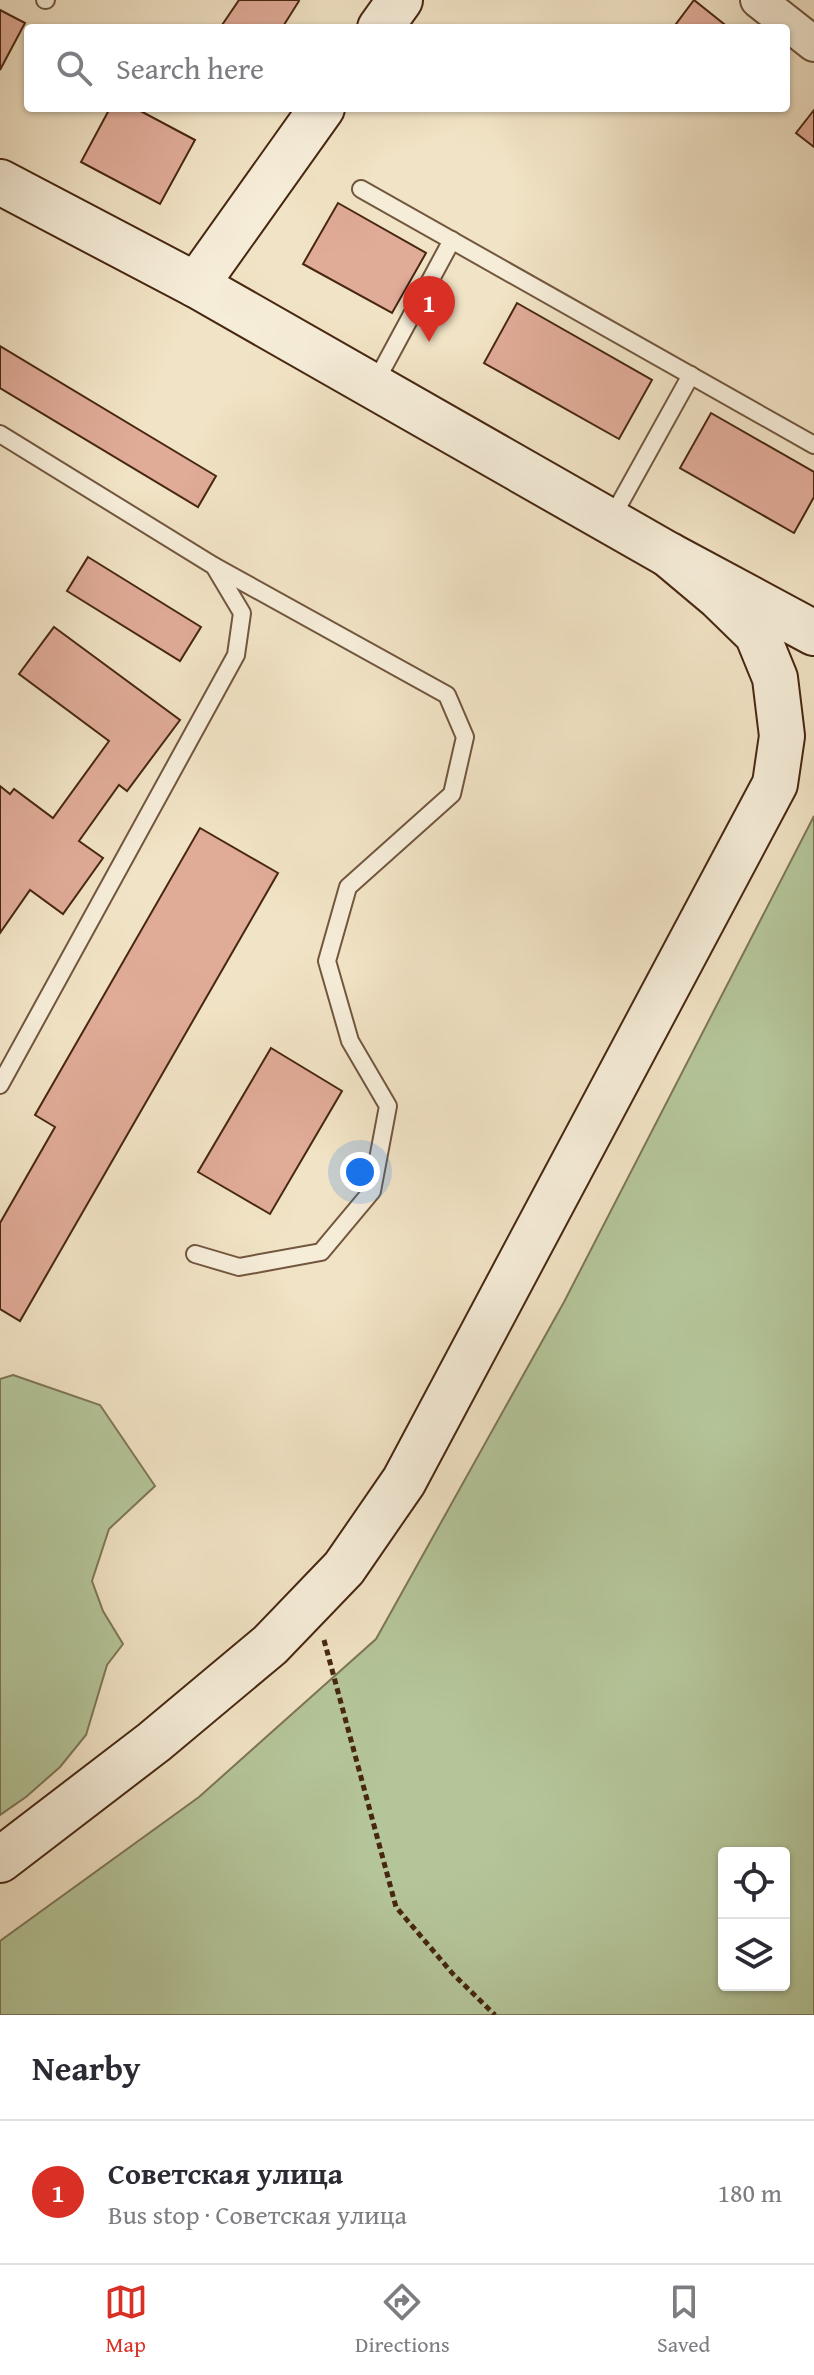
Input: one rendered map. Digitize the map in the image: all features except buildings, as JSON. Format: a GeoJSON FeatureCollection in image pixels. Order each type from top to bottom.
{"type":"FeatureCollection","features":[{"type":"Feature","properties":{"kind":"main road"},"geometry":{"type":"LineString","coordinates":[[383,24],[400,0]]}},
{"type":"Feature","properties":{"kind":"main road"},"geometry":{"type":"LineString","coordinates":[[196,285],[319,112]]}},
{"type":"Feature","properties":{"kind":"main road"},"geometry":{"type":"LineString","coordinates":[[0,182],[196,285],[669,555],[814,633]]}},
{"type":"Feature","properties":{"kind":"main road"},"geometry":{"type":"LineString","coordinates":[[0,1860],[154,1742],[270,1645],[344,1568],[404,1481],[775,784],[782,736],[775,678],[757,634],[669,555]]}},
{"type":"Feature","properties":{"kind":"main road"},"geometry":{"type":"LineString","coordinates":[[752,827],[780,792],[814,760]]}},
{"type":"Feature","properties":{"kind":"street"},"geometry":{"type":"LineString","coordinates":[[758,0],[789,24]]}},
{"type":"Feature","properties":{"kind":"street"},"geometry":{"type":"LineString","coordinates":[[790,25],[814,44]]}},
{"type":"Feature","properties":{"kind":"lane"},"geometry":{"type":"LineString","coordinates":[[361,189],[814,445]]}},
{"type":"Feature","properties":{"kind":"lane"},"geometry":{"type":"LineString","coordinates":[[373,386],[452,240]]}},
{"type":"Feature","properties":{"kind":"lane"},"geometry":{"type":"LineString","coordinates":[[610,521],[691,375]]}},
{"type":"Feature","properties":{"kind":"lane"},"geometry":{"type":"LineString","coordinates":[[0,434],[214,566],[447,695],[465,737],[452,794],[348,887],[327,961],[350,1041],[388,1106],[372,1191],[321,1252],[239,1267],[195,1254]]}},
{"type":"Feature","properties":{"kind":"lane"},"geometry":{"type":"LineString","coordinates":[[0,1085],[236,655],[242,613],[214,566]]}},
{"type":"Feature","properties":{"kind":"path"},"geometry":{"type":"LineString","coordinates":[[313,1600],[396,1907],[453,1974],[495,2015]]}},
{"type":"Feature","properties":{"kind":"green space"},"geometry":{"type":"Polygon","coordinates":[[[814,816],[814,2015],[0,2015],[0,1941],[199,1797],[376,1639],[564,1302],[814,816]]]}},
{"type":"Feature","properties":{"kind":"green space"},"geometry":{"type":"Polygon","coordinates":[[[13,1375],[100,1405],[155,1486],[109,1529],[92,1581],[103,1611],[123,1644],[107,1665],[86,1735],[60,1767],[0,1815],[0,1379],[13,1375]]]}},
{"type":"Feature","properties":{"kind":"place","name":"Советская улица"},"geometry":{"type":"Point","coordinates":[429,342]}}]}
